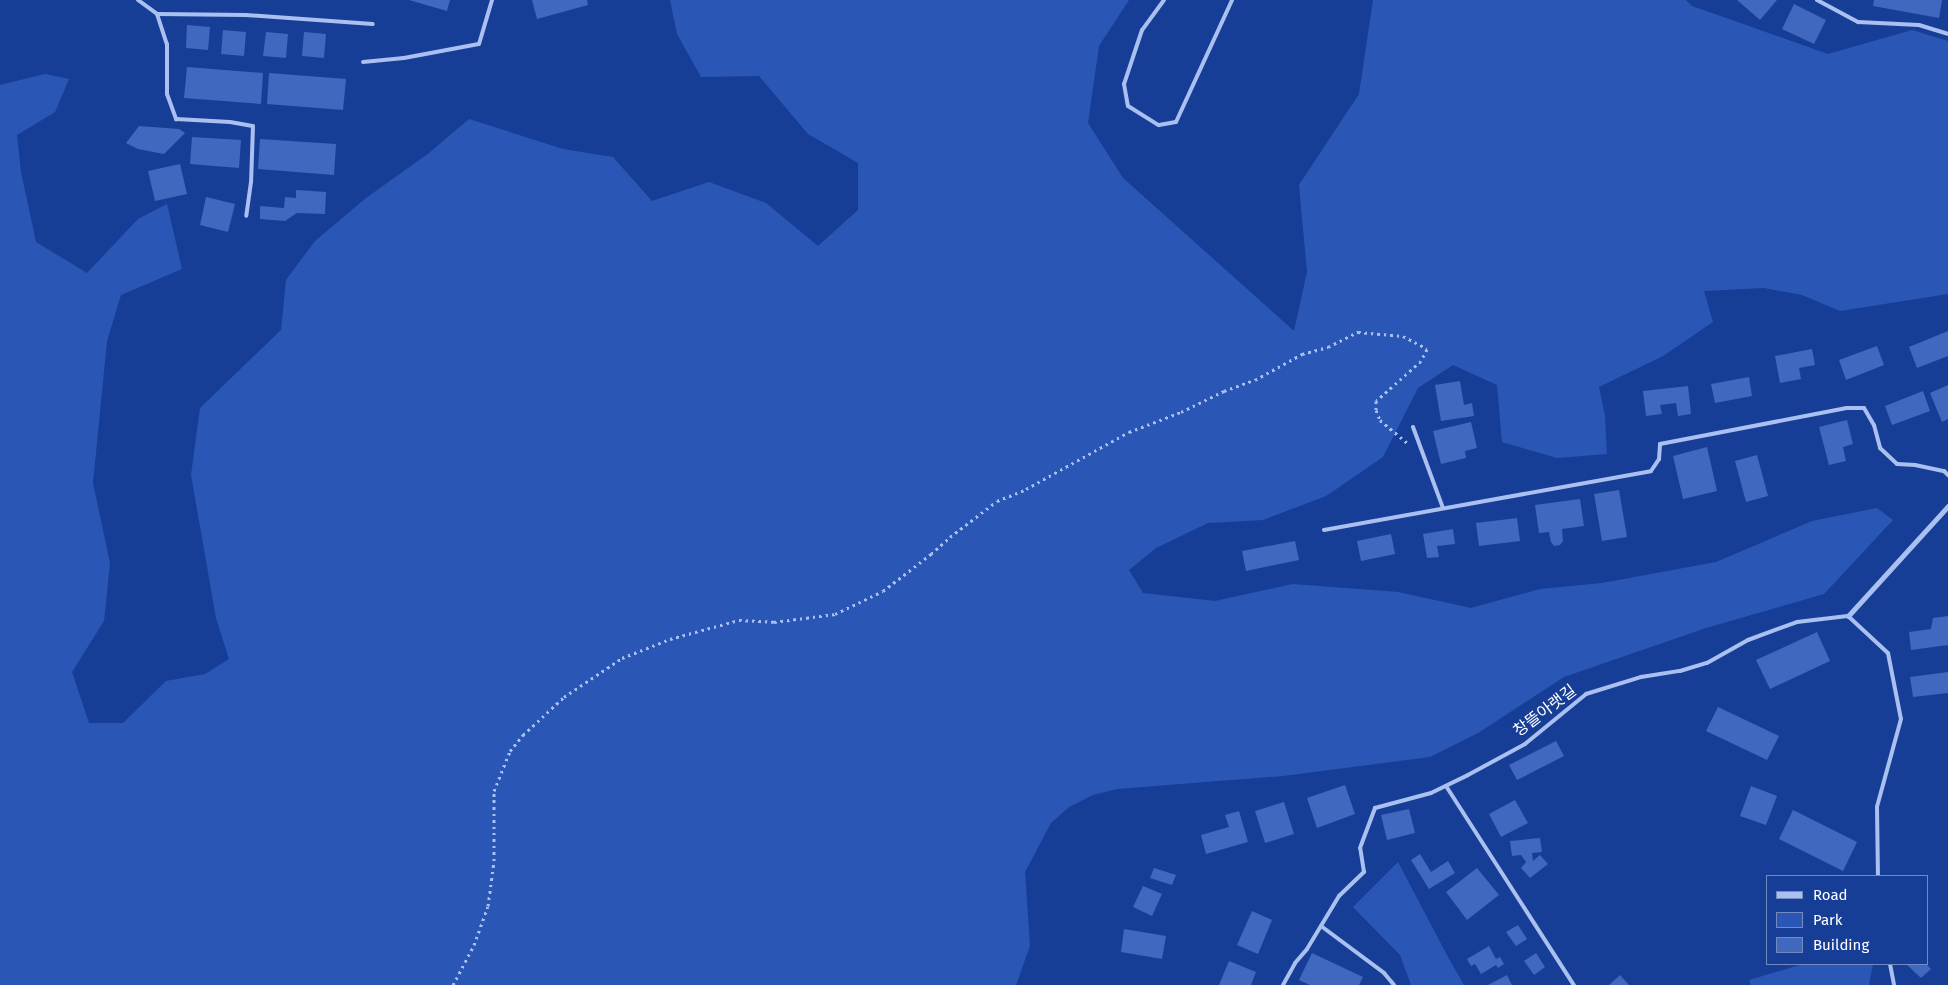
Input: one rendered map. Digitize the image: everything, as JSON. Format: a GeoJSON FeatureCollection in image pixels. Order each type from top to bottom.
{"type":"FeatureCollection","features":[{"type":"Feature","properties":{"kind":"street"},"geometry":{"type":"LineString","coordinates":[[1848,616],[1948,506]]}},
{"type":"Feature","properties":{"kind":"lane"},"geometry":{"type":"LineString","coordinates":[[138,0],[157,14],[167,44],[167,94],[176,119],[230,122],[253,126],[251,182],[246,216]]}},
{"type":"Feature","properties":{"kind":"lane"},"geometry":{"type":"LineString","coordinates":[[363,62],[404,58],[479,44],[492,0]]}},
{"type":"Feature","properties":{"kind":"lane"},"geometry":{"type":"LineString","coordinates":[[1164,0],[1142,30],[1124,84],[1128,106],[1160,124],[1176,122],[1232,0]]}},
{"type":"Feature","properties":{"kind":"lane"},"geometry":{"type":"LineString","coordinates":[[1817,0],[1858,22],[1918,25],[1948,34]]}},
{"type":"Feature","properties":{"kind":"lane"},"geometry":{"type":"LineString","coordinates":[[157,14],[246,15],[373,24]]}},
{"type":"Feature","properties":{"kind":"lane"},"geometry":{"type":"LineString","coordinates":[[1324,530],[1650,471],[1658,459],[1660,444],[1847,408],[1864,408],[1874,425],[1880,448],[1898,464],[1915,465],[1944,471],[1948,475]]}},
{"type":"Feature","properties":{"kind":"lane"},"geometry":{"type":"LineString","coordinates":[[1413,427],[1443,508]]}},
{"type":"Feature","properties":{"kind":"lane"},"geometry":{"type":"LineString","coordinates":[[1848,616],[1888,653],[1901,719],[1877,807],[1878,875]]}},
{"type":"Feature","properties":{"kind":"lane","name":"창뜰아랫길"},"geometry":{"type":"LineString","coordinates":[[1283,985],[1295,963],[1307,949],[1339,896],[1364,872],[1360,848],[1376,808],[1431,793],[1525,744],[1586,694],[1641,677],[1680,671],[1707,663],[1748,640],[1797,622],[1848,616]]}},
{"type":"Feature","properties":{"kind":"lane"},"geometry":{"type":"LineString","coordinates":[[1446,786],[1574,985]]}},
{"type":"Feature","properties":{"kind":"lane"},"geometry":{"type":"LineString","coordinates":[[1321,926],[1384,973],[1394,985]]}},
{"type":"Feature","properties":{"kind":"lane"},"geometry":{"type":"LineString","coordinates":[[1890,965],[1894,985]]}},
{"type":"Feature","properties":{"kind":"path"},"geometry":{"type":"LineString","coordinates":[[453,985],[474,946],[488,906],[494,861],[494,790],[510,751],[522,735],[564,697],[622,658],[670,639],[739,620],[774,622],[835,614],[884,591],[997,501],[1026,489],[1129,432],[1181,412],[1224,391],[1255,380],[1302,354],[1328,347],[1358,332],[1403,336],[1427,349],[1421,361],[1376,401],[1376,410],[1380,420],[1423,455]]}},
{"type":"Feature","properties":{"kind":"green space"},"geometry":{"type":"Polygon","coordinates":[[[670,0],[1129,0],[1099,46],[1088,123],[1123,178],[1294,331],[1307,272],[1299,185],[1359,94],[1373,0],[1686,0],[1692,6],[1828,54],[1912,30],[1948,41],[1948,294],[1840,311],[1802,295],[1764,288],[1704,291],[1713,322],[1663,356],[1599,387],[1605,416],[1607,454],[1557,458],[1502,442],[1497,385],[1453,365],[1418,388],[1383,457],[1326,496],[1263,520],[1208,523],[1156,548],[1129,570],[1143,593],[1215,601],[1293,584],[1398,592],[1471,608],[1540,589],[1602,583],[1716,562],[1812,521],[1877,508],[1893,520],[1824,594],[1706,628],[1564,677],[1478,733],[1430,757],[1283,776],[1117,789],[1093,795],[1069,807],[1051,823],[1025,872],[1030,946],[1016,985],[0,985],[0,85],[45,74],[69,79],[55,112],[17,135],[21,172],[36,242],[87,273],[138,219],[167,204],[182,269],[121,295],[107,341],[93,483],[110,563],[104,621],[72,672],[89,723],[123,723],[166,681],[205,674],[229,659],[216,618],[191,475],[200,408],[281,330],[286,280],[315,241],[366,198],[429,153],[469,119],[563,149],[613,157],[652,201],[709,182],[766,203],[818,246],[858,210],[858,163],[808,134],[759,76],[701,77],[677,34],[670,0]]]}},
{"type":"Feature","properties":{"kind":"green space"},"geometry":{"type":"Polygon","coordinates":[[[1398,862],[1464,985],[1411,985],[1400,955],[1353,907],[1398,862]]]}},
{"type":"Feature","properties":{"kind":"green space"},"geometry":{"type":"Polygon","coordinates":[[[1800,965],[1873,965],[1869,985],[1751,985],[1749,980],[1800,965]]]}},
{"type":"Feature","properties":{"kind":"building"},"geometry":{"type":"Polygon","coordinates":[[[409,0],[450,0],[447,11],[409,0]]]}},
{"type":"Feature","properties":{"kind":"building"},"geometry":{"type":"Polygon","coordinates":[[[532,0],[587,0],[588,5],[537,19],[532,0]]]}},
{"type":"Feature","properties":{"kind":"building"},"geometry":{"type":"Polygon","coordinates":[[[1737,0],[1777,0],[1760,20],[1737,0]]]}},
{"type":"Feature","properties":{"kind":"building"},"geometry":{"type":"Polygon","coordinates":[[[1874,0],[1942,0],[1939,18],[1873,6],[1874,0]]]}},
{"type":"Feature","properties":{"kind":"building"},"geometry":{"type":"Polygon","coordinates":[[[1794,4],[1826,20],[1814,44],[1782,29],[1794,4]]]}},
{"type":"Feature","properties":{"kind":"building"},"geometry":{"type":"Polygon","coordinates":[[[187,25],[210,27],[208,50],[186,48],[187,25]]]}},
{"type":"Feature","properties":{"kind":"building"},"geometry":{"type":"Polygon","coordinates":[[[223,30],[246,32],[244,56],[221,54],[223,30]]]}},
{"type":"Feature","properties":{"kind":"building"},"geometry":{"type":"Polygon","coordinates":[[[266,32],[288,34],[286,58],[263,56],[266,32]]]}},
{"type":"Feature","properties":{"kind":"building"},"geometry":{"type":"Polygon","coordinates":[[[304,32],[326,34],[324,58],[302,56],[304,32]]]}},
{"type":"Feature","properties":{"kind":"building"},"geometry":{"type":"Polygon","coordinates":[[[187,67],[263,73],[261,104],[184,98],[187,67]]]}},
{"type":"Feature","properties":{"kind":"building"},"geometry":{"type":"Polygon","coordinates":[[[269,73],[346,79],[343,110],[267,104],[269,73]]]}},
{"type":"Feature","properties":{"kind":"building"},"geometry":{"type":"Polygon","coordinates":[[[139,126],[179,129],[185,133],[164,154],[138,149],[126,143],[139,126]]]}},
{"type":"Feature","properties":{"kind":"building"},"geometry":{"type":"Polygon","coordinates":[[[192,137],[241,140],[239,168],[190,164],[192,137]]]}},
{"type":"Feature","properties":{"kind":"building"},"geometry":{"type":"Polygon","coordinates":[[[260,139],[336,144],[334,175],[258,169],[260,139]]]}},
{"type":"Feature","properties":{"kind":"building"},"geometry":{"type":"Polygon","coordinates":[[[180,164],[187,194],[155,201],[148,171],[180,164]]]}},
{"type":"Feature","properties":{"kind":"building"},"geometry":{"type":"Polygon","coordinates":[[[296,190],[326,192],[325,214],[297,213],[285,221],[260,219],[260,206],[284,208],[285,197],[296,198],[296,190]]]}},
{"type":"Feature","properties":{"kind":"building"},"geometry":{"type":"Polygon","coordinates":[[[206,197],[235,204],[228,232],[200,225],[206,197]]]}},
{"type":"Feature","properties":{"kind":"building"},"geometry":{"type":"Polygon","coordinates":[[[1948,331],[1948,356],[1917,368],[1909,347],[1948,331]]]}},
{"type":"Feature","properties":{"kind":"building"},"geometry":{"type":"Polygon","coordinates":[[[1877,346],[1884,365],[1846,380],[1839,360],[1877,346]]]}},
{"type":"Feature","properties":{"kind":"building"},"geometry":{"type":"Polygon","coordinates":[[[1812,349],[1815,365],[1799,368],[1801,379],[1780,383],[1775,356],[1812,349]]]}},
{"type":"Feature","properties":{"kind":"building"},"geometry":{"type":"Polygon","coordinates":[[[1749,377],[1752,396],[1715,403],[1711,384],[1749,377]]]}},
{"type":"Feature","properties":{"kind":"building"},"geometry":{"type":"Polygon","coordinates":[[[1460,381],[1464,405],[1472,403],[1474,416],[1441,421],[1435,385],[1460,381]]]}},
{"type":"Feature","properties":{"kind":"building"},"geometry":{"type":"Polygon","coordinates":[[[1948,385],[1948,419],[1942,422],[1930,393],[1948,385]]]}},
{"type":"Feature","properties":{"kind":"building"},"geometry":{"type":"Polygon","coordinates":[[[1688,386],[1691,414],[1678,416],[1676,403],[1660,405],[1662,414],[1646,416],[1643,391],[1688,386]]]}},
{"type":"Feature","properties":{"kind":"building"},"geometry":{"type":"Polygon","coordinates":[[[1923,391],[1930,411],[1892,425],[1885,406],[1923,391]]]}},
{"type":"Feature","properties":{"kind":"building"},"geometry":{"type":"Polygon","coordinates":[[[1847,420],[1853,444],[1843,447],[1846,461],[1829,465],[1819,427],[1847,420]]]}},
{"type":"Feature","properties":{"kind":"building"},"geometry":{"type":"Polygon","coordinates":[[[1471,422],[1477,448],[1465,451],[1466,458],[1441,464],[1433,431],[1471,422]]]}},
{"type":"Feature","properties":{"kind":"building"},"geometry":{"type":"Polygon","coordinates":[[[1707,447],[1717,491],[1683,499],[1673,456],[1707,447]]]}},
{"type":"Feature","properties":{"kind":"building"},"geometry":{"type":"Polygon","coordinates":[[[1757,455],[1768,496],[1746,502],[1735,461],[1757,455]]]}},
{"type":"Feature","properties":{"kind":"building"},"geometry":{"type":"Polygon","coordinates":[[[1619,490],[1627,537],[1602,541],[1594,494],[1619,490]]]}},
{"type":"Feature","properties":{"kind":"building"},"geometry":{"type":"Polygon","coordinates":[[[1580,499],[1584,526],[1562,529],[1563,541],[1560,545],[1554,546],[1549,532],[1539,533],[1535,505],[1580,499]]]}},
{"type":"Feature","properties":{"kind":"building"},"geometry":{"type":"Polygon","coordinates":[[[1517,518],[1520,541],[1479,546],[1476,523],[1517,518]]]}},
{"type":"Feature","properties":{"kind":"building"},"geometry":{"type":"Polygon","coordinates":[[[1453,529],[1455,544],[1437,546],[1439,557],[1427,558],[1423,534],[1453,529]]]}},
{"type":"Feature","properties":{"kind":"building"},"geometry":{"type":"Polygon","coordinates":[[[1391,534],[1395,554],[1361,561],[1357,541],[1391,534]]]}},
{"type":"Feature","properties":{"kind":"building"},"geometry":{"type":"Polygon","coordinates":[[[1295,541],[1299,560],[1246,571],[1242,551],[1295,541]]]}},
{"type":"Feature","properties":{"kind":"building"},"geometry":{"type":"Polygon","coordinates":[[[1948,616],[1948,645],[1911,650],[1909,632],[1931,629],[1933,618],[1948,616]]]}},
{"type":"Feature","properties":{"kind":"building"},"geometry":{"type":"Polygon","coordinates":[[[1817,632],[1830,661],[1770,689],[1756,660],[1817,632]]]}},
{"type":"Feature","properties":{"kind":"building"},"geometry":{"type":"Polygon","coordinates":[[[1948,672],[1948,693],[1913,697],[1910,677],[1948,672]]]}},
{"type":"Feature","properties":{"kind":"building"},"geometry":{"type":"Polygon","coordinates":[[[1718,707],[1779,736],[1767,760],[1706,731],[1718,707]]]}},
{"type":"Feature","properties":{"kind":"building"},"geometry":{"type":"Polygon","coordinates":[[[1556,741],[1564,756],[1517,780],[1509,765],[1556,741]]]}},
{"type":"Feature","properties":{"kind":"building"},"geometry":{"type":"Polygon","coordinates":[[[1345,785],[1355,814],[1317,828],[1307,798],[1345,785]]]}},
{"type":"Feature","properties":{"kind":"building"},"geometry":{"type":"Polygon","coordinates":[[[1751,786],[1777,796],[1766,825],[1740,816],[1751,786]]]}},
{"type":"Feature","properties":{"kind":"building"},"geometry":{"type":"Polygon","coordinates":[[[1515,800],[1528,823],[1501,837],[1489,814],[1515,800]]]}},
{"type":"Feature","properties":{"kind":"building"},"geometry":{"type":"Polygon","coordinates":[[[1284,802],[1294,834],[1265,843],[1255,811],[1284,802]]]}},
{"type":"Feature","properties":{"kind":"building"},"geometry":{"type":"Polygon","coordinates":[[[1409,809],[1415,833],[1387,840],[1381,815],[1409,809]]]}},
{"type":"Feature","properties":{"kind":"building"},"geometry":{"type":"Polygon","coordinates":[[[1793,810],[1857,842],[1843,871],[1779,839],[1793,810]]]}},
{"type":"Feature","properties":{"kind":"building"},"geometry":{"type":"Polygon","coordinates":[[[1239,811],[1248,842],[1206,854],[1201,835],[1229,827],[1225,815],[1239,811]]]}},
{"type":"Feature","properties":{"kind":"building"},"geometry":{"type":"Polygon","coordinates":[[[1540,838],[1542,852],[1532,853],[1533,861],[1540,855],[1548,864],[1530,878],[1521,868],[1526,862],[1521,855],[1512,856],[1510,841],[1540,838]]]}},
{"type":"Feature","properties":{"kind":"building"},"geometry":{"type":"Polygon","coordinates":[[[1420,854],[1431,872],[1448,861],[1455,873],[1429,889],[1411,860],[1420,854]]]}},
{"type":"Feature","properties":{"kind":"building"},"geometry":{"type":"Polygon","coordinates":[[[1154,868],[1176,875],[1172,885],[1150,878],[1154,868]]]}},
{"type":"Feature","properties":{"kind":"building"},"geometry":{"type":"Polygon","coordinates":[[[1477,868],[1499,895],[1467,920],[1446,892],[1477,868]]]}},
{"type":"Feature","properties":{"kind":"building"},"geometry":{"type":"Polygon","coordinates":[[[1143,886],[1162,894],[1152,916],[1133,907],[1143,886]]]}},
{"type":"Feature","properties":{"kind":"building"},"geometry":{"type":"Polygon","coordinates":[[[1252,911],[1272,920],[1258,954],[1237,945],[1252,911]]]}},
{"type":"Feature","properties":{"kind":"building"},"geometry":{"type":"Polygon","coordinates":[[[1518,925],[1527,939],[1516,946],[1506,932],[1518,925]]]}},
{"type":"Feature","properties":{"kind":"building"},"geometry":{"type":"Polygon","coordinates":[[[1124,929],[1166,936],[1162,959],[1121,952],[1124,929]]]}},
{"type":"Feature","properties":{"kind":"building"},"geometry":{"type":"Polygon","coordinates":[[[1489,946],[1496,959],[1500,957],[1504,964],[1498,968],[1496,965],[1481,974],[1475,964],[1471,966],[1467,959],[1489,946]]]}},
{"type":"Feature","properties":{"kind":"building"},"geometry":{"type":"Polygon","coordinates":[[[1312,953],[1363,977],[1359,985],[1310,985],[1299,980],[1312,953]]]}},
{"type":"Feature","properties":{"kind":"building"},"geometry":{"type":"Polygon","coordinates":[[[1536,953],[1545,967],[1534,975],[1524,961],[1536,953]]]}},
{"type":"Feature","properties":{"kind":"building"},"geometry":{"type":"Polygon","coordinates":[[[1229,961],[1256,972],[1251,985],[1219,985],[1229,961]]]}},
{"type":"Feature","properties":{"kind":"building"},"geometry":{"type":"Polygon","coordinates":[[[1907,965],[1927,965],[1931,969],[1921,978],[1907,965]]]}},
{"type":"Feature","properties":{"kind":"building"},"geometry":{"type":"Polygon","coordinates":[[[1507,975],[1512,985],[1488,985],[1507,975]]]}},
{"type":"Feature","properties":{"kind":"building"},"geometry":{"type":"Polygon","coordinates":[[[1620,975],[1629,985],[1609,985],[1620,975]]]}}]}
